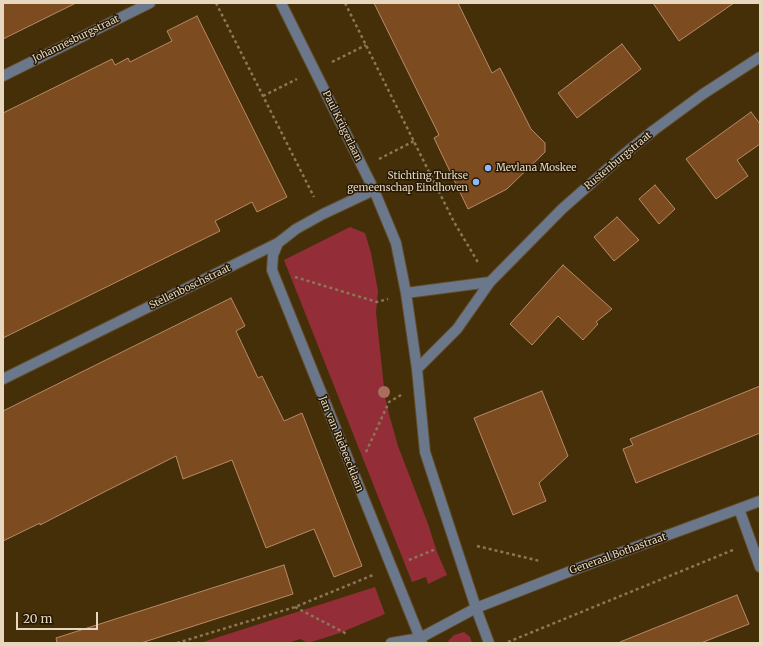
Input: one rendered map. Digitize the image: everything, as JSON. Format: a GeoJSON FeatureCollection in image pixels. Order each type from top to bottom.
{"type":"FeatureCollection","features":[{"type":"Feature","properties":{"kind":"street","name":"Johannesburgstraat"},"geometry":{"type":"LineString","coordinates":[[3,76],[150,3]]}},
{"type":"Feature","properties":{"kind":"street","name":"Paul Krügerlaan"},"geometry":{"type":"LineString","coordinates":[[282,3],[374,190],[396,243],[406,293],[417,369]]}},
{"type":"Feature","properties":{"kind":"street","name":"Rustenburgstraat"},"geometry":{"type":"LineString","coordinates":[[417,369],[457,329],[490,282],[562,209],[654,130],[703,94],[760,57]]}},
{"type":"Feature","properties":{"kind":"street","name":"Stellenboschstraat"},"geometry":{"type":"LineString","coordinates":[[3,379],[278,243],[296,229],[323,214],[374,190]]}},
{"type":"Feature","properties":{"kind":"street","name":"Jan van Riebeecklaan"},"geometry":{"type":"LineString","coordinates":[[278,243],[273,255],[272,270],[349,465],[421,640]]}},
{"type":"Feature","properties":{"kind":"street"},"geometry":{"type":"LineString","coordinates":[[406,293],[490,282]]}},
{"type":"Feature","properties":{"kind":"street"},"geometry":{"type":"LineString","coordinates":[[417,369],[425,452],[476,608],[489,643]]}},
{"type":"Feature","properties":{"kind":"street","name":"Generaal Bothastraat"},"geometry":{"type":"LineString","coordinates":[[391,643],[421,640],[476,608],[576,569],[760,501]]}},
{"type":"Feature","properties":{"kind":"street"},"geometry":{"type":"LineString","coordinates":[[739,509],[760,566]]}},
{"type":"Feature","properties":{"kind":"path"},"geometry":{"type":"LineString","coordinates":[[216,3],[323,214]]}},
{"type":"Feature","properties":{"kind":"path"},"geometry":{"type":"LineString","coordinates":[[345,3],[454,222],[490,282]]}},
{"type":"Feature","properties":{"kind":"path"},"geometry":{"type":"LineString","coordinates":[[363,167],[414,141]]}},
{"type":"Feature","properties":{"kind":"path"},"geometry":{"type":"LineString","coordinates":[[272,270],[377,302],[406,293]]}},
{"type":"Feature","properties":{"kind":"path"},"geometry":{"type":"LineString","coordinates":[[349,465],[363,458],[389,402],[419,384]]}},
{"type":"Feature","properties":{"kind":"path"},"geometry":{"type":"LineString","coordinates":[[506,643],[751,543]]}},
{"type":"Feature","properties":{"kind":"path"},"geometry":{"type":"LineString","coordinates":[[295,607],[347,634]]}},
{"type":"Feature","properties":{"kind":"shaded area"},"geometry":{"type":"Polygon","coordinates":[[[350,227],[365,233],[371,253],[378,291],[376,312],[385,397],[389,414],[398,446],[447,575],[428,584],[426,577],[412,582],[284,260],[350,227]]]}},
{"type":"Feature","properties":{"kind":"shaded area"},"geometry":{"type":"Polygon","coordinates":[[[375,587],[385,614],[340,633],[308,643],[300,639],[287,643],[200,643],[375,587]]]}},
{"type":"Feature","properties":{"kind":"shaded area"},"geometry":{"type":"Polygon","coordinates":[[[464,632],[470,637],[472,643],[449,643],[448,641],[454,635],[464,632]]]}},
{"type":"Feature","properties":{"kind":"building"},"geometry":{"type":"Polygon","coordinates":[[[3,3],[76,3],[3,39],[3,3]]]}},
{"type":"Feature","properties":{"kind":"building"},"geometry":{"type":"Polygon","coordinates":[[[374,3],[458,3],[492,73],[500,68],[531,129],[545,143],[545,152],[507,189],[468,209],[434,138],[439,135],[374,3]]]}},
{"type":"Feature","properties":{"kind":"building"},"geometry":{"type":"Polygon","coordinates":[[[653,3],[734,3],[679,41],[653,3]]]}},
{"type":"Feature","properties":{"kind":"building"},"geometry":{"type":"Polygon","coordinates":[[[197,16],[287,197],[257,212],[252,202],[215,221],[220,231],[3,338],[3,113],[112,59],[115,65],[128,58],[130,62],[172,41],[167,31],[197,16]]]}},
{"type":"Feature","properties":{"kind":"building"},"geometry":{"type":"Polygon","coordinates":[[[622,44],[641,69],[577,118],[558,93],[622,44]]]}},
{"type":"Feature","properties":{"kind":"building"},"geometry":{"type":"Polygon","coordinates":[[[751,112],[760,124],[760,144],[737,160],[748,176],[716,199],[686,159],[751,112]]]}},
{"type":"Feature","properties":{"kind":"building"},"geometry":{"type":"Polygon","coordinates":[[[655,185],[675,209],[659,224],[639,199],[655,185]]]}},
{"type":"Feature","properties":{"kind":"building"},"geometry":{"type":"Polygon","coordinates":[[[617,217],[639,240],[614,261],[594,237],[617,217]]]}},
{"type":"Feature","properties":{"kind":"building"},"geometry":{"type":"Polygon","coordinates":[[[563,265],[612,309],[596,322],[598,324],[583,340],[558,316],[532,345],[510,324],[563,265]]]}},
{"type":"Feature","properties":{"kind":"building"},"geometry":{"type":"Polygon","coordinates":[[[231,298],[245,326],[236,331],[258,378],[262,376],[284,421],[302,413],[362,566],[334,577],[314,529],[266,548],[232,460],[183,479],[176,456],[40,525],[40,523],[3,541],[3,411],[231,298]]]}},
{"type":"Feature","properties":{"kind":"building"},"geometry":{"type":"Polygon","coordinates":[[[760,386],[760,433],[636,483],[623,449],[633,445],[630,439],[760,386]]]}},
{"type":"Feature","properties":{"kind":"building"},"geometry":{"type":"Polygon","coordinates":[[[542,391],[568,456],[539,483],[546,501],[513,515],[474,418],[542,391]]]}},
{"type":"Feature","properties":{"kind":"building"},"geometry":{"type":"Polygon","coordinates":[[[284,565],[293,594],[141,643],[57,643],[56,638],[284,565]]]}},
{"type":"Feature","properties":{"kind":"building"},"geometry":{"type":"Polygon","coordinates":[[[737,595],[749,624],[701,643],[620,642],[737,595]]]}},
{"type":"Feature","properties":{"kind":"place","name":"Mevlana Moskee"},"geometry":{"type":"Point","coordinates":[488,168]}},
{"type":"Feature","properties":{"kind":"place","name":"Stichting Turkse gemeenschap Eindhoven"},"geometry":{"type":"Point","coordinates":[476,182]}}]}
